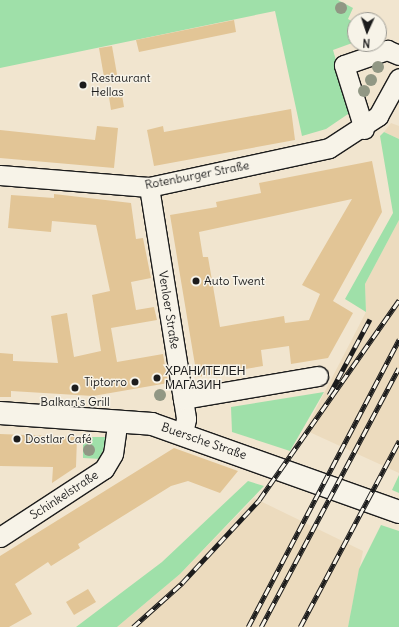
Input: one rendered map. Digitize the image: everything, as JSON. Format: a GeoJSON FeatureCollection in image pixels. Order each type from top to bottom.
{"type":"FeatureCollection","features":[{"type":"Feature","properties":{"kind":"main road","name":"Buersche Straße"},"geometry":{"type":"LineString","coordinates":[[0,413],[118,420],[183,433],[399,512]]}},
{"type":"Feature","properties":{"kind":"street"},"geometry":{"type":"LineString","coordinates":[[364,129],[341,66],[387,50],[399,55]]}},
{"type":"Feature","properties":{"kind":"street","name":"Rotenburger Straße"},"geometry":{"type":"LineString","coordinates":[[0,175],[149,187],[330,148],[364,129],[383,122],[399,78]]}},
{"type":"Feature","properties":{"kind":"street","name":"Venloer Straße"},"geometry":{"type":"LineString","coordinates":[[149,187],[186,419],[183,433]]}},
{"type":"Feature","properties":{"kind":"street"},"geometry":{"type":"LineString","coordinates":[[183,398],[318,376]]}},
{"type":"Feature","properties":{"kind":"street","name":"Schinkelstraße"},"geometry":{"type":"LineString","coordinates":[[0,537],[104,469],[113,454],[118,420]]}},
{"type":"Feature","properties":{"kind":"shaded area"},"geometry":{"type":"Polygon","coordinates":[[[391,123],[399,126],[399,139],[384,132],[391,123]]]}},
{"type":"Feature","properties":{"kind":"shaded area"},"geometry":{"type":"Polygon","coordinates":[[[399,220],[399,473],[305,430],[366,312],[365,284],[399,220]]]}},
{"type":"Feature","properties":{"kind":"shaded area"},"geometry":{"type":"Polygon","coordinates":[[[254,498],[363,551],[348,627],[117,627],[180,574],[254,498]]]}},
{"type":"Feature","properties":{"kind":"green space"},"geometry":{"type":"Polygon","coordinates":[[[0,0],[338,0],[353,8],[351,12],[347,12],[347,45],[333,50],[351,112],[326,129],[302,136],[275,11],[0,68],[0,0]]]}},
{"type":"Feature","properties":{"kind":"green space"},"geometry":{"type":"Polygon","coordinates":[[[384,132],[399,139],[399,220],[365,284],[366,312],[345,299],[393,213],[380,136],[384,132]]]}},
{"type":"Feature","properties":{"kind":"green space"},"geometry":{"type":"Polygon","coordinates":[[[324,392],[290,451],[232,432],[231,407],[324,392]]]}},
{"type":"Feature","properties":{"kind":"green space"},"geometry":{"type":"Polygon","coordinates":[[[83,437],[106,437],[101,459],[83,458],[83,437]]]}},
{"type":"Feature","properties":{"kind":"green space"},"geometry":{"type":"Polygon","coordinates":[[[399,475],[399,493],[392,490],[399,475]]]}},
{"type":"Feature","properties":{"kind":"green space"},"geometry":{"type":"Polygon","coordinates":[[[248,481],[264,486],[180,574],[117,627],[76,627],[162,562],[248,481]]]}},
{"type":"Feature","properties":{"kind":"green space"},"geometry":{"type":"Polygon","coordinates":[[[381,525],[399,531],[399,627],[348,627],[359,569],[381,525]]]}},
{"type":"Feature","properties":{"kind":"building"},"geometry":{"type":"Polygon","coordinates":[[[234,20],[236,32],[139,52],[136,40],[234,20]]]}},
{"type":"Feature","properties":{"kind":"building"},"geometry":{"type":"Polygon","coordinates":[[[112,46],[118,80],[105,83],[99,48],[112,46]]]}},
{"type":"Feature","properties":{"kind":"building"},"geometry":{"type":"Polygon","coordinates":[[[122,95],[124,107],[111,110],[109,97],[122,95]]]}},
{"type":"Feature","properties":{"kind":"building"},"geometry":{"type":"Polygon","coordinates":[[[291,109],[295,140],[154,166],[147,130],[163,126],[164,132],[291,109]]]}},
{"type":"Feature","properties":{"kind":"building"},"geometry":{"type":"Polygon","coordinates":[[[97,126],[118,128],[114,168],[0,158],[0,130],[95,140],[97,126]]]}},
{"type":"Feature","properties":{"kind":"building"},"geometry":{"type":"Polygon","coordinates":[[[372,161],[382,212],[333,301],[353,313],[328,358],[291,364],[289,346],[261,350],[263,366],[197,377],[170,215],[217,207],[216,202],[261,193],[259,183],[372,161]],[[352,199],[199,232],[203,257],[208,257],[220,327],[284,316],[285,323],[309,320],[320,294],[302,285],[352,199]]]}},
{"type":"Feature","properties":{"kind":"building"},"geometry":{"type":"Polygon","coordinates":[[[54,194],[131,203],[136,239],[143,238],[151,278],[131,282],[136,310],[154,307],[157,320],[111,328],[117,362],[163,354],[168,383],[93,396],[11,391],[11,397],[0,397],[0,353],[13,354],[13,361],[58,363],[51,316],[67,313],[74,357],[101,351],[92,295],[110,291],[96,225],[52,221],[51,232],[8,228],[11,195],[54,198],[54,194]]]}},
{"type":"Feature","properties":{"kind":"building"},"geometry":{"type":"Polygon","coordinates":[[[0,434],[77,437],[76,467],[52,483],[53,467],[0,466],[0,434]]]}},
{"type":"Feature","properties":{"kind":"building"},"geometry":{"type":"Polygon","coordinates":[[[174,448],[238,471],[220,493],[188,481],[171,486],[78,544],[80,548],[51,566],[48,562],[15,584],[32,614],[9,627],[0,627],[0,556],[174,448]]]}},
{"type":"Feature","properties":{"kind":"building"},"geometry":{"type":"Polygon","coordinates":[[[88,589],[96,602],[74,615],[66,602],[88,589]]]}},
{"type":"Feature","properties":{"kind":"railway"},"geometry":{"type":"LineString","coordinates":[[133,627],[182,583],[259,500],[399,300]]}},
{"type":"Feature","properties":{"kind":"railway"},"geometry":{"type":"LineString","coordinates":[[329,395],[370,319]]}},
{"type":"Feature","properties":{"kind":"railway"},"geometry":{"type":"LineString","coordinates":[[248,627],[399,339]]}},
{"type":"Feature","properties":{"kind":"railway"},"geometry":{"type":"LineString","coordinates":[[261,627],[399,368]]}},
{"type":"Feature","properties":{"kind":"railway"},"geometry":{"type":"LineString","coordinates":[[300,627],[399,441]]}},
{"type":"Feature","properties":{"kind":"place","name":"Restaurant Hellas"},"geometry":{"type":"Point","coordinates":[83,85]}},
{"type":"Feature","properties":{"kind":"place","name":"Auto Twent"},"geometry":{"type":"Point","coordinates":[196,281]}},
{"type":"Feature","properties":{"kind":"place","name":"ХРАНИТЕЛЕН МАГАЗИН"},"geometry":{"type":"Point","coordinates":[157,378]}},
{"type":"Feature","properties":{"kind":"place","name":"Tiptorro"},"geometry":{"type":"Point","coordinates":[135,382]}},
{"type":"Feature","properties":{"kind":"place","name":"Balkan's Grill"},"geometry":{"type":"Point","coordinates":[75,388]}},
{"type":"Feature","properties":{"kind":"place","name":"Dostlar Café"},"geometry":{"type":"Point","coordinates":[17,439]}}]}
